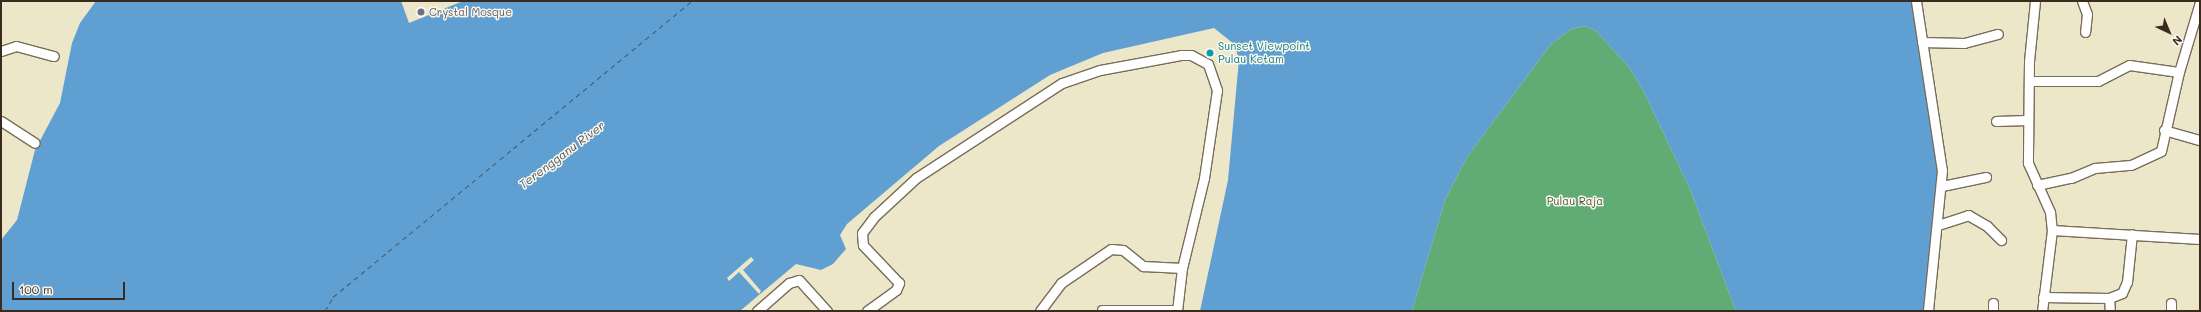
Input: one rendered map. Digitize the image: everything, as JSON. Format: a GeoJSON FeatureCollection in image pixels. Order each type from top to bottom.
{"type":"FeatureCollection","features":[{"type":"Feature","properties":{"kind":"street"},"geometry":{"type":"LineString","coordinates":[[1916,1],[1941,152],[1941,200],[1928,311]]}},
{"type":"Feature","properties":{"kind":"street"},"geometry":{"type":"LineString","coordinates":[[2035,1],[2027,120],[2028,163],[2050,212],[2052,230],[2042,311]]}},
{"type":"Feature","properties":{"kind":"street"},"geometry":{"type":"LineString","coordinates":[[2082,1],[2087,14],[2085,32]]}},
{"type":"Feature","properties":{"kind":"street"},"geometry":{"type":"LineString","coordinates":[[2037,185],[2071,178],[2095,168],[2131,166],[2161,151],[2164,130],[2179,72],[2200,2]]}},
{"type":"Feature","properties":{"kind":"street"},"geometry":{"type":"LineString","coordinates":[[1922,42],[1964,43],[1998,34]]}},
{"type":"Feature","properties":{"kind":"street"},"geometry":{"type":"LineString","coordinates":[[1,51],[16,46],[54,56]]}},
{"type":"Feature","properties":{"kind":"street"},"geometry":{"type":"LineString","coordinates":[[867,311],[896,290],[899,283],[863,245],[862,233],[874,217],[916,178],[1062,83],[1100,70],[1181,54],[1191,55],[1208,64],[1217,90],[1204,178],[1182,268],[1177,310],[1102,310]]}},
{"type":"Feature","properties":{"kind":"street"},"geometry":{"type":"LineString","coordinates":[[2030,81],[2098,81],[2129,65],[2179,72]]}},
{"type":"Feature","properties":{"kind":"street"},"geometry":{"type":"LineString","coordinates":[[1996,121],[2027,120]]}},
{"type":"Feature","properties":{"kind":"street"},"geometry":{"type":"LineString","coordinates":[[1,121],[34,143]]}},
{"type":"Feature","properties":{"kind":"street"},"geometry":{"type":"LineString","coordinates":[[2164,130],[2200,140]]}},
{"type":"Feature","properties":{"kind":"street"},"geometry":{"type":"LineString","coordinates":[[1942,186],[1986,177]]}},
{"type":"Feature","properties":{"kind":"street"},"geometry":{"type":"LineString","coordinates":[[1938,221],[1968,216],[1987,226],[2001,240]]}},
{"type":"Feature","properties":{"kind":"street"},"geometry":{"type":"LineString","coordinates":[[2052,230],[2200,239]]}},
{"type":"Feature","properties":{"kind":"street"},"geometry":{"type":"LineString","coordinates":[[2043,297],[2109,298],[2125,290],[2132,234]]}},
{"type":"Feature","properties":{"kind":"street"},"geometry":{"type":"LineString","coordinates":[[1040,311],[1061,282],[1111,249],[1123,250],[1143,266],[1182,268]]}},
{"type":"Feature","properties":{"kind":"street"},"geometry":{"type":"LineString","coordinates":[[757,311],[789,283],[799,280],[827,311]]}},
{"type":"Feature","properties":{"kind":"street"},"geometry":{"type":"LineString","coordinates":[[2109,298],[2110,311]]}},
{"type":"Feature","properties":{"kind":"green space","name":"Pulau Raja"},"geometry":{"type":"Polygon","coordinates":[[[1585,26],[1596,31],[1629,67],[1644,92],[1690,189],[1736,311],[1412,311],[1445,200],[1467,157],[1551,44],[1571,29],[1585,26]]]}},
{"type":"Feature","properties":{"kind":"water","name":"Terengganu River"},"geometry":{"type":"Polygon","coordinates":[[[96,1],[1913,1],[1940,167],[1926,311],[1736,311],[1690,189],[1644,92],[1629,67],[1596,31],[1585,26],[1571,29],[1551,44],[1467,157],[1445,200],[1412,311],[1200,311],[1228,180],[1239,59],[1234,44],[1214,28],[1103,53],[1050,75],[939,146],[847,224],[840,235],[846,249],[833,264],[821,270],[796,264],[740,311],[1,311],[1,240],[17,220],[35,150],[60,103],[72,43],[80,23],[96,1]]]}},
{"type":"Feature","properties":{"kind":"pier","name":"Crystal Mosque"},"geometry":{"type":"Polygon","coordinates":[[[401,1],[463,1],[409,23],[401,1]]]}},
{"type":"Feature","properties":{"kind":"pier"},"geometry":{"type":"Polygon","coordinates":[[[751,257],[754,260],[743,270],[761,291],[759,294],[739,272],[729,281],[727,278],[751,257]]]}},
{"type":"Feature","properties":{"kind":"ferry route"},"geometry":{"type":"LineString","coordinates":[[325,311],[333,297],[692,1]]}},
{"type":"Feature","properties":{"kind":"place","name":"Crystal Mosque"},"geometry":{"type":"Point","coordinates":[421,12]}},
{"type":"Feature","properties":{"kind":"place","name":"Sunset Viewpoint Pulau Ketam"},"geometry":{"type":"Point","coordinates":[1210,53]}}]}
